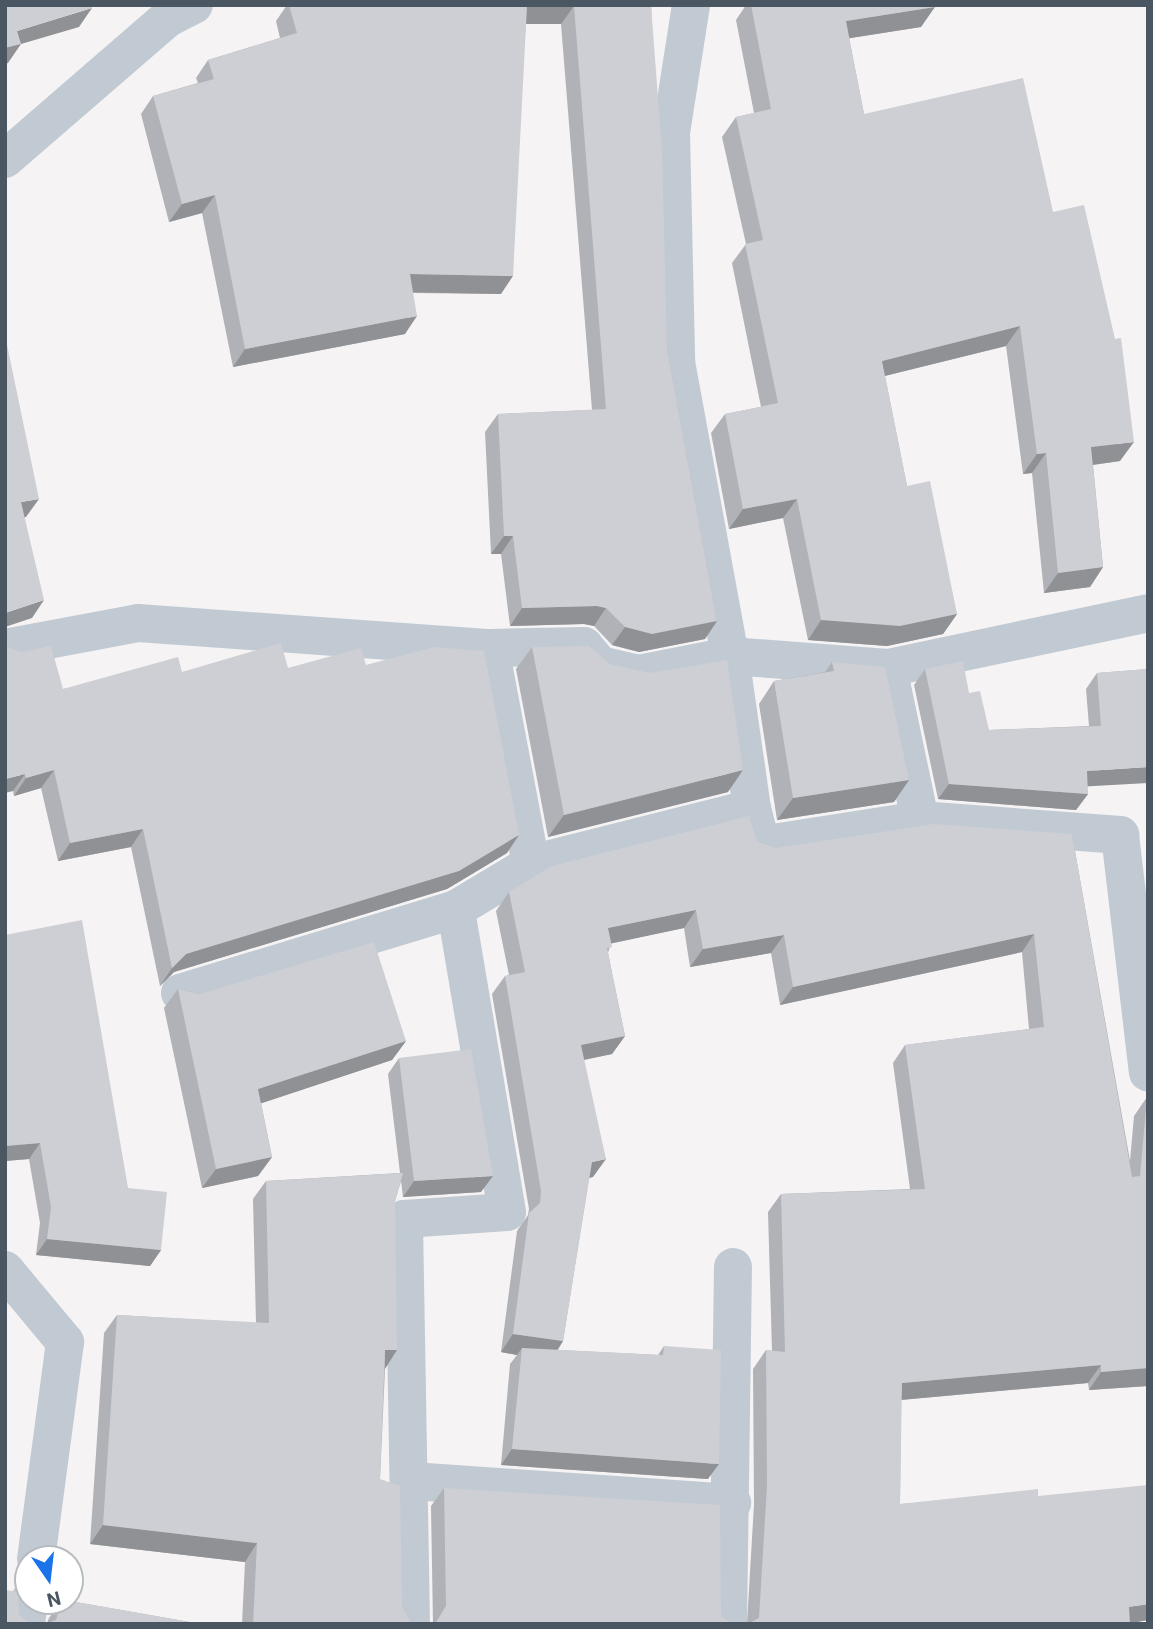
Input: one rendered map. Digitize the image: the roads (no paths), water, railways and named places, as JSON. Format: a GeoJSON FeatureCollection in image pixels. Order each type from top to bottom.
{"type":"FeatureCollection","features":[{"type":"Feature","properties":{"kind":"street"},"geometry":{"type":"LineString","coordinates":[[5,159],[168,18],[194,5]]}},
{"type":"Feature","properties":{"kind":"street"},"geometry":{"type":"LineString","coordinates":[[691,5],[671,133],[676,362],[730,656],[752,808],[761,845],[920,820],[1120,835],[1148,1072]]}},
{"type":"Feature","properties":{"kind":"street"},"geometry":{"type":"LineString","coordinates":[[5,648],[138,623],[489,648],[584,646],[600,665],[639,674],[730,656],[888,668],[1148,613]]}},
{"type":"Feature","properties":{"kind":"street"},"geometry":{"type":"LineString","coordinates":[[489,648],[531,864]]}},
{"type":"Feature","properties":{"kind":"street"},"geometry":{"type":"LineString","coordinates":[[888,668],[920,820]]}},
{"type":"Feature","properties":{"kind":"street"},"geometry":{"type":"LineString","coordinates":[[180,993],[456,909],[531,864],[752,808]]}},
{"type":"Feature","properties":{"kind":"street"},"geometry":{"type":"LineString","coordinates":[[411,1624],[412,1481],[404,1219],[508,1212],[456,909]]}},
{"type":"Feature","properties":{"kind":"street"},"geometry":{"type":"LineString","coordinates":[[728,1624],[732,1503],[733,1268]]}},
{"type":"Feature","properties":{"kind":"street"},"geometry":{"type":"LineString","coordinates":[[5,1270],[65,1342],[38,1545]]}},
{"type":"Feature","properties":{"kind":"street"},"geometry":{"type":"LineString","coordinates":[[412,1481],[732,1503]]}}]}
